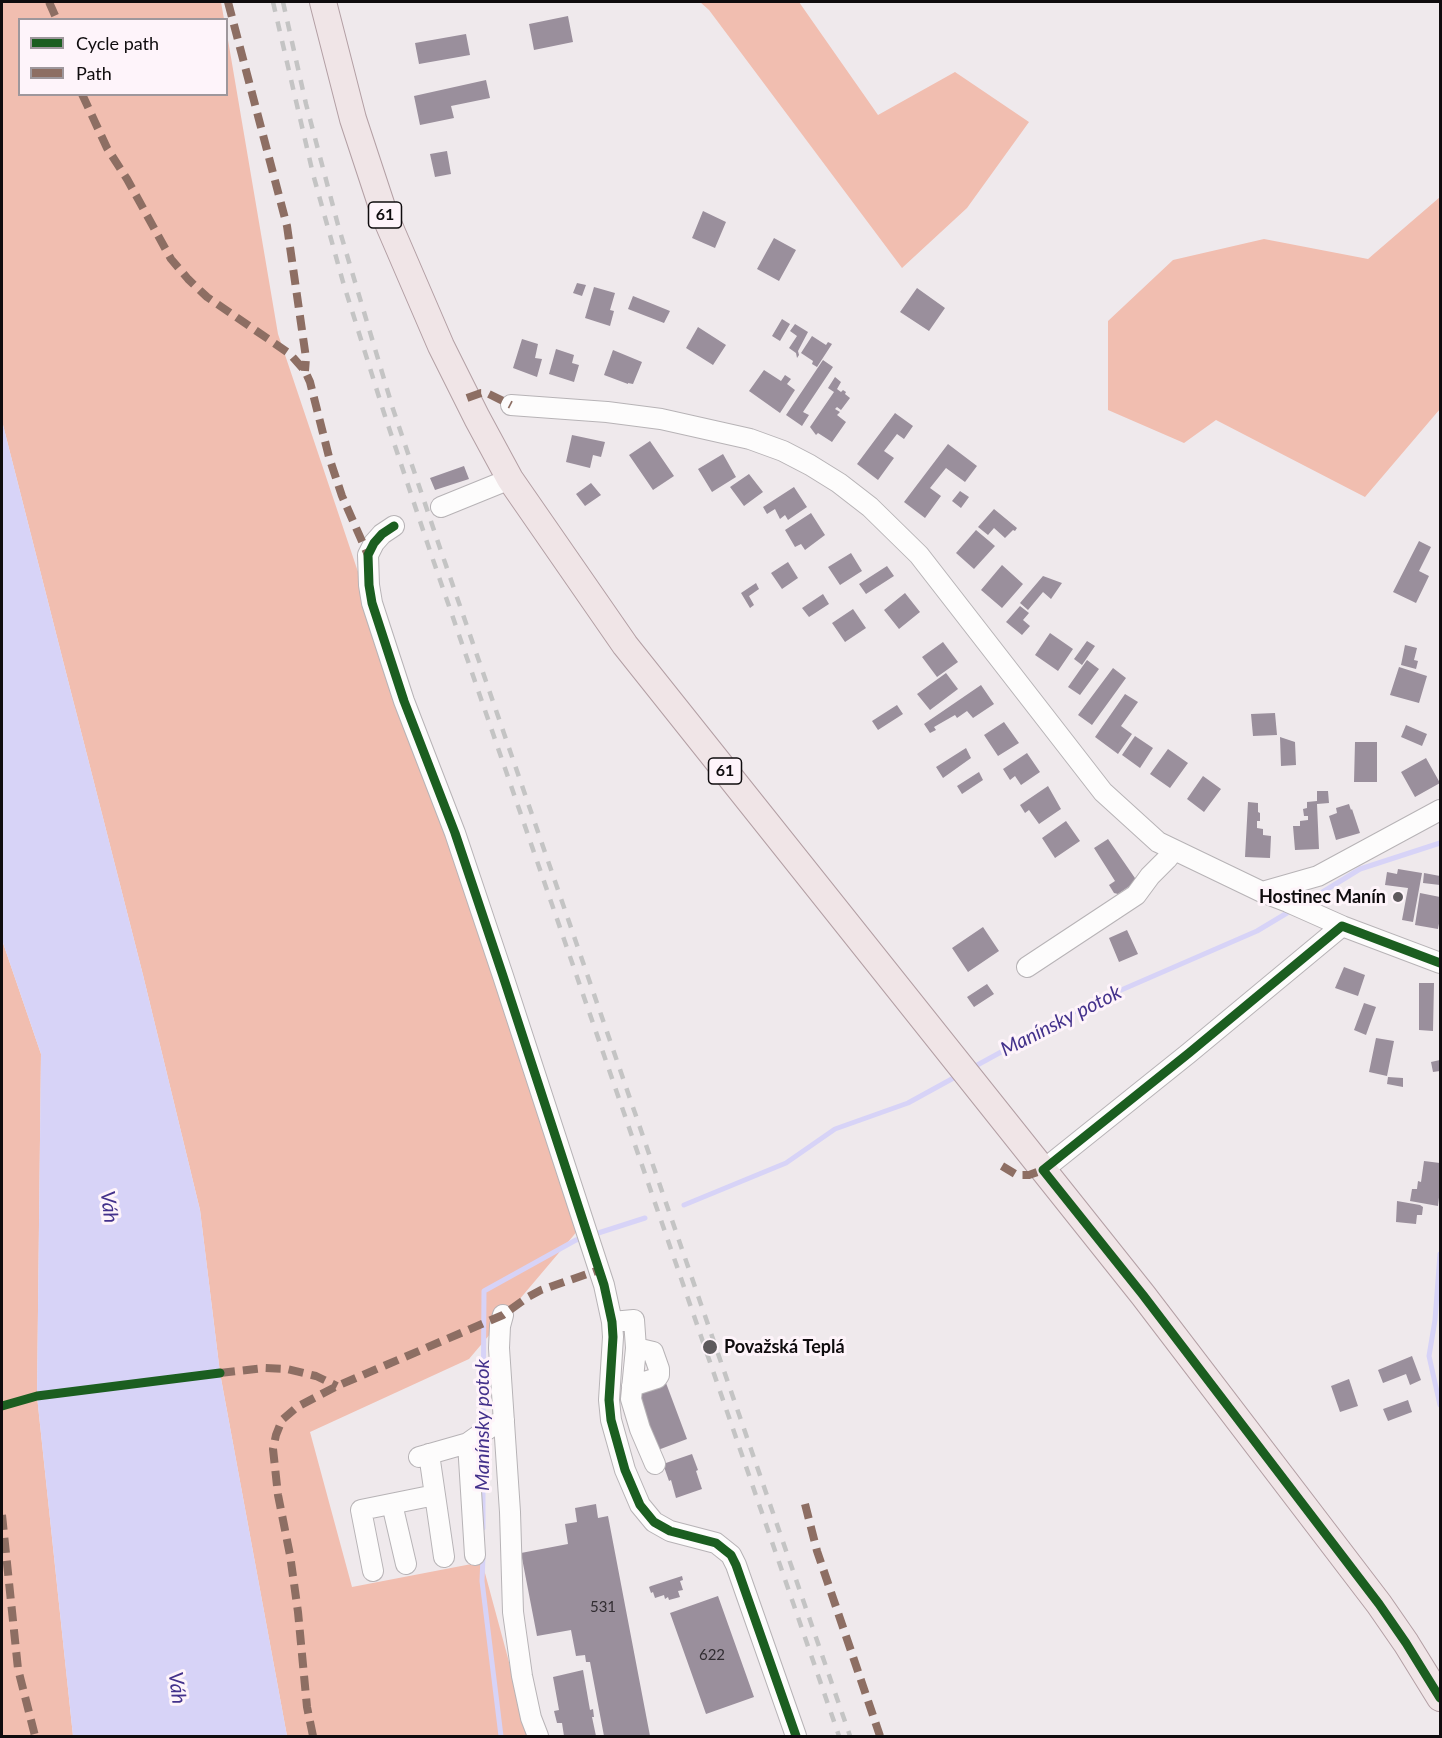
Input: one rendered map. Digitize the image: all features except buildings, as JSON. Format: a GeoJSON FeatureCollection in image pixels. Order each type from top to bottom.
{"type":"FeatureCollection","features":[{"type":"Feature","properties":{"kind":"main road","name":"61"},"geometry":{"type":"LineString","coordinates":[[322,2],[353,119],[385,216],[441,346],[510,479],[625,645],[1143,1295],[1379,1604],[1440,1698]]}},
{"type":"Feature","properties":{"kind":"street"},"geometry":{"type":"LineString","coordinates":[[511,405],[661,418],[750,439],[783,451],[810,465],[839,483],[870,507],[920,555],[1103,792],[1158,842],[1262,892],[1342,926],[1440,963]]}},
{"type":"Feature","properties":{"kind":"street"},"geometry":{"type":"LineString","coordinates":[[441,507],[510,479]]}},
{"type":"Feature","properties":{"kind":"street"},"geometry":{"type":"LineString","coordinates":[[394,526],[374,543],[369,555],[369,585],[372,603],[404,700],[455,833],[604,1285],[612,1322],[613,1348],[609,1400],[611,1420],[628,1479],[640,1505],[654,1522],[670,1531],[716,1543],[731,1555],[796,1737]]}},
{"type":"Feature","properties":{"kind":"street"},"geometry":{"type":"LineString","coordinates":[[1262,892],[1318,876],[1440,810]]}},
{"type":"Feature","properties":{"kind":"street"},"geometry":{"type":"LineString","coordinates":[[1027,967],[1136,895],[1174,849]]}},
{"type":"Feature","properties":{"kind":"street"},"geometry":{"type":"LineString","coordinates":[[1043,1170],[1342,926]]}},
{"type":"Feature","properties":{"kind":"street"},"geometry":{"type":"LineString","coordinates":[[503,1315],[499,1348],[515,1624],[522,1676],[531,1718],[538,1737]]}},
{"type":"Feature","properties":{"kind":"street"},"geometry":{"type":"LineString","coordinates":[[612,1322],[634,1320],[636,1348],[631,1400],[655,1464]]}},
{"type":"Feature","properties":{"kind":"street"},"geometry":{"type":"LineString","coordinates":[[444,1557],[435,1495],[423,1456],[468,1443],[504,1420]]}},
{"type":"Feature","properties":{"kind":"street"},"geometry":{"type":"LineString","coordinates":[[468,1443],[475,1555]]}},
{"type":"Feature","properties":{"kind":"street"},"geometry":{"type":"LineString","coordinates":[[374,1571],[361,1510],[435,1495]]}},
{"type":"Feature","properties":{"kind":"street"},"geometry":{"type":"LineString","coordinates":[[392,1504],[406,1564]]}},
{"type":"Feature","properties":{"kind":"shaded area"},"geometry":{"type":"Polygon","coordinates":[[[2,2],[221,2],[224,18],[18,18],[18,96],[228,96],[228,40],[278,334],[579,1229],[469,1359],[310,1432],[352,1587],[482,1562],[529,1736],[287,1736],[220,1373],[200,1210],[143,975],[2,421],[2,2]]]}},
{"type":"Feature","properties":{"kind":"shaded area"},"geometry":{"type":"Polygon","coordinates":[[[700,2],[799,2],[878,115],[955,72],[1029,122],[967,208],[902,268],[709,10],[700,2]]]}},
{"type":"Feature","properties":{"kind":"shaded area"},"geometry":{"type":"Polygon","coordinates":[[[1440,197],[1440,409],[1365,497],[1216,420],[1184,443],[1108,410],[1108,321],[1173,260],[1264,239],[1368,259],[1440,197]]]}},
{"type":"Feature","properties":{"kind":"shaded area"},"geometry":{"type":"Polygon","coordinates":[[[2,940],[41,1054],[37,1396],[73,1736],[2,1736],[2,940]]]}},
{"type":"Feature","properties":{"kind":"water","name":"Váh"},"geometry":{"type":"Polygon","coordinates":[[[2,421],[143,975],[200,1210],[220,1373],[287,1736],[73,1736],[37,1396],[41,1054],[2,940],[2,421]]]}},
{"type":"Feature","properties":{"kind":"waterway","name":"Manínsky potok"},"geometry":{"type":"LineString","coordinates":[[1303,904],[1360,869],[1440,843]]}},
{"type":"Feature","properties":{"kind":"waterway","name":"Manínsky potok"},"geometry":{"type":"LineString","coordinates":[[970,1069],[1089,1004],[1257,931],[1292,910]]}},
{"type":"Feature","properties":{"kind":"waterway","name":"Manínsky potok"},"geometry":{"type":"LineString","coordinates":[[684,1205],[786,1163],[835,1129],[908,1103],[959,1075]]}},
{"type":"Feature","properties":{"kind":"waterway","name":"Manínsky potok"},"geometry":{"type":"LineString","coordinates":[[592,1235],[645,1218]]}},
{"type":"Feature","properties":{"kind":"waterway","name":"Manínsky potok"},"geometry":{"type":"LineString","coordinates":[[483,1426],[484,1291],[576,1240],[584,1238]]}},
{"type":"Feature","properties":{"kind":"waterway"},"geometry":{"type":"LineString","coordinates":[[1440,1254],[1435,1320],[1429,1356],[1440,1405]]}},
{"type":"Feature","properties":{"kind":"waterway","name":"Manínsky potok"},"geometry":{"type":"LineString","coordinates":[[483,1439],[483,1528]]}},
{"type":"Feature","properties":{"kind":"waterway","name":"Manínsky potok"},"geometry":{"type":"LineString","coordinates":[[483,1556],[482,1581],[501,1736]]}},
{"type":"Feature","properties":{"kind":"railway"},"geometry":{"type":"LineString","coordinates":[[273,2],[313,174],[343,282],[384,413],[839,1736]]}},
{"type":"Feature","properties":{"kind":"railway"},"geometry":{"type":"LineString","coordinates":[[283,2],[306,104],[338,225],[393,409],[850,1736]]}},
{"type":"Feature","properties":{"kind":"marked path"},"geometry":{"type":"LineString","coordinates":[[49,2],[56,18]]}},
{"type":"Feature","properties":{"kind":"marked path"},"geometry":{"type":"LineString","coordinates":[[228,2],[287,226],[306,358],[305,371]]}},
{"type":"Feature","properties":{"kind":"marked path"},"geometry":{"type":"LineString","coordinates":[[83,96],[107,148],[127,179],[171,259],[207,297],[290,354],[305,371],[342,496],[368,555]]}},
{"type":"Feature","properties":{"kind":"marked path"},"geometry":{"type":"LineString","coordinates":[[467,398],[487,393],[511,405]]}},
{"type":"Feature","properties":{"kind":"marked path"},"geometry":{"type":"LineString","coordinates":[[1002,1166],[1017,1175],[1029,1175],[1043,1170]]}},
{"type":"Feature","properties":{"kind":"marked path"},"geometry":{"type":"LineString","coordinates":[[313,1736],[307,1707],[298,1612],[278,1495],[273,1449],[282,1420],[297,1407],[337,1386],[503,1315],[541,1290],[599,1270]]}},
{"type":"Feature","properties":{"kind":"marked path"},"geometry":{"type":"LineString","coordinates":[[220,1373],[264,1368],[287,1369],[316,1376],[337,1386]]}},
{"type":"Feature","properties":{"kind":"marked path"},"geometry":{"type":"LineString","coordinates":[[805,1504],[817,1551],[880,1736]]}},
{"type":"Feature","properties":{"kind":"marked path"},"geometry":{"type":"LineString","coordinates":[[2,1515],[18,1669],[35,1736]]}},
{"type":"Feature","properties":{"kind":"cycle path"},"geometry":{"type":"LineString","coordinates":[[394,526],[382,534],[368,555],[372,603],[404,701],[455,833],[604,1285],[613,1337],[609,1400],[611,1420],[625,1470],[640,1505],[654,1522],[670,1531],[716,1543],[731,1555],[796,1736]]}},
{"type":"Feature","properties":{"kind":"cycle path"},"geometry":{"type":"LineString","coordinates":[[1440,963],[1342,926],[1043,1170],[1143,1295],[1379,1604],[1440,1698]]}},
{"type":"Feature","properties":{"kind":"cycle path"},"geometry":{"type":"LineString","coordinates":[[2,1406],[37,1396],[220,1373]]}},
{"type":"Feature","properties":{"kind":"place","name":"Hostinec Manín"},"geometry":{"type":"Point","coordinates":[1398,897]}},
{"type":"Feature","properties":{"kind":"place","name":"Považská Teplá"},"geometry":{"type":"Point","coordinates":[710,1347]}}]}
